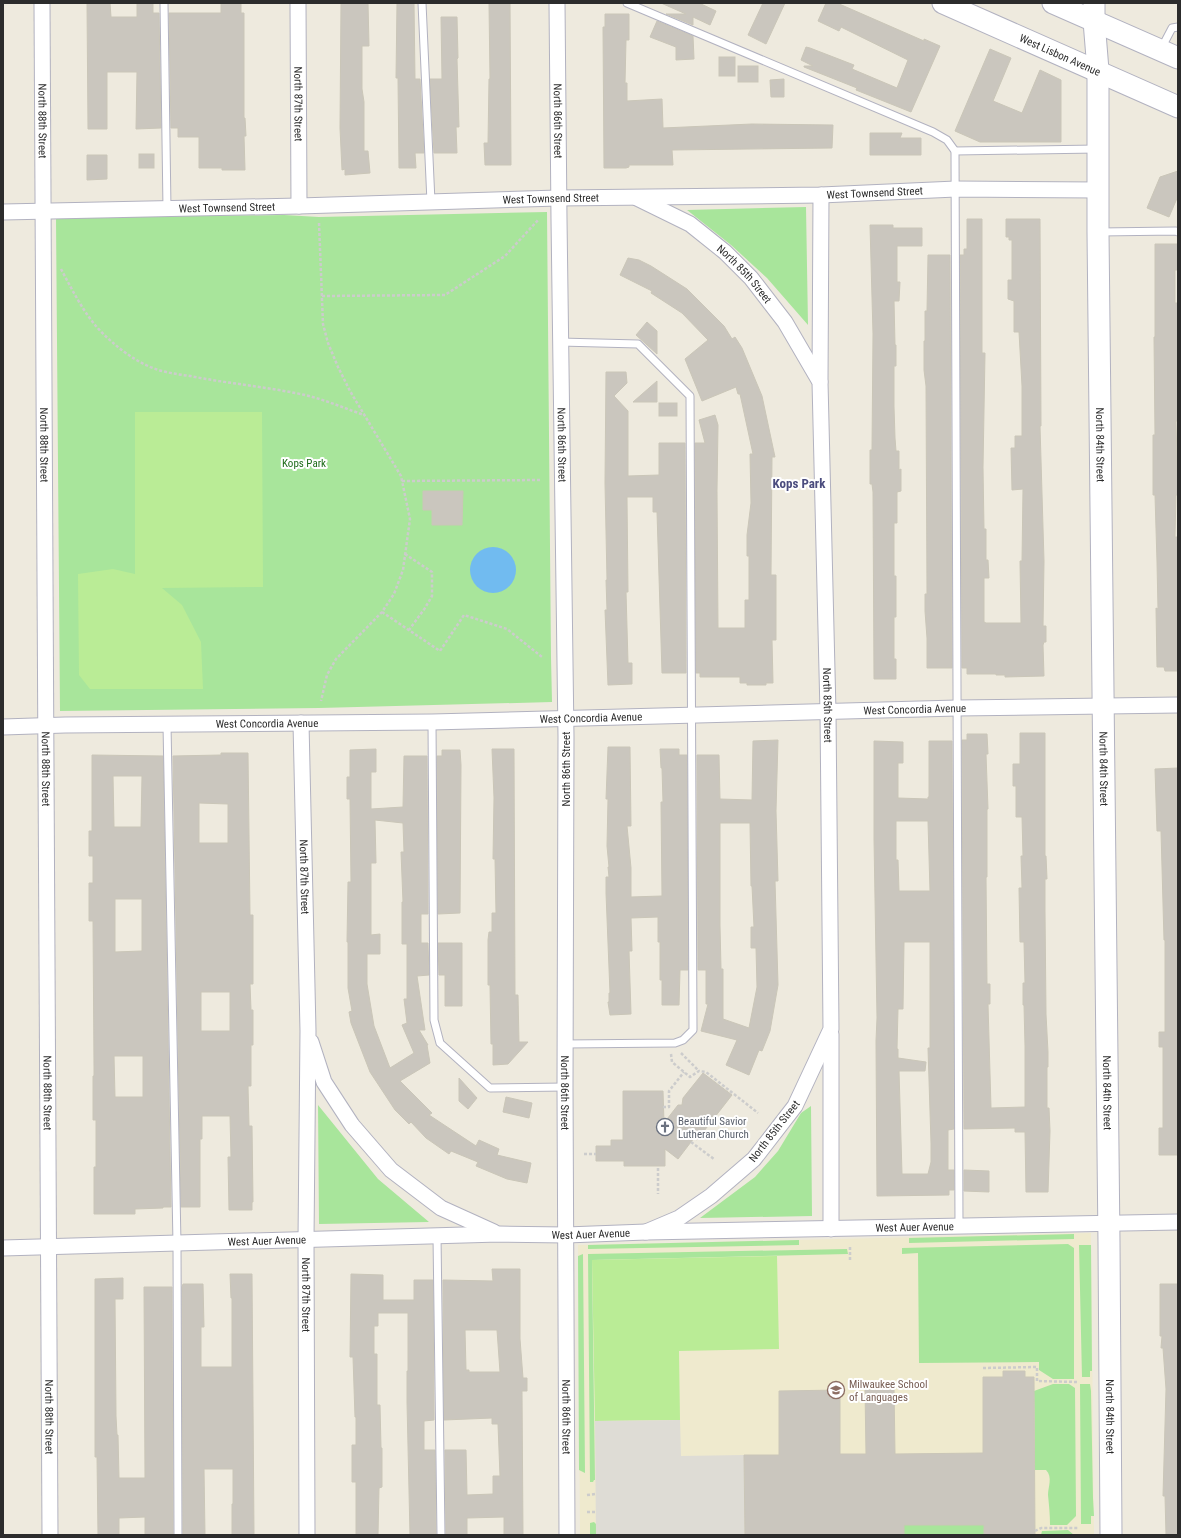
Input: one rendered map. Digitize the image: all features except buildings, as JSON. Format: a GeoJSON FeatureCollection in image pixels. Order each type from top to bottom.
{"type":"FeatureCollection","features":[{"type":"Feature","properties":{"kind":"street","name":"North 88th Street"},"geometry":{"type":"LineString","coordinates":[[42,3],[50,1247],[50,1535]]}},
{"type":"Feature","properties":{"kind":"street","name":"North 87th Street"},"geometry":{"type":"LineString","coordinates":[[298,3],[299,206]]}},
{"type":"Feature","properties":{"kind":"street","name":"North 86th Street"},"geometry":{"type":"LineString","coordinates":[[557,3],[558,198],[566,718],[565,1087],[568,1535]]}},
{"type":"Feature","properties":{"kind":"street","name":"West Lisbon Avenue"},"geometry":{"type":"LineString","coordinates":[[943,3],[1178,106]]}},
{"type":"Feature","properties":{"kind":"street"},"geometry":{"type":"LineString","coordinates":[[1053,3],[1094,12],[1169,54]]}},
{"type":"Feature","properties":{"kind":"street","name":"North 84th Street"},"geometry":{"type":"LineString","coordinates":[[1094,12],[1098,70],[1098,232],[1111,1535]]}},
{"type":"Feature","properties":{"kind":"street","name":"West Townsend Street"},"geometry":{"type":"LineString","coordinates":[[3,212],[299,206],[558,198],[821,195],[956,189],[1098,190]]}},
{"type":"Feature","properties":{"kind":"street","name":"North 85th Street"},"geometry":{"type":"LineString","coordinates":[[821,195],[820,382],[828,712],[831,1229]]}},
{"type":"Feature","properties":{"kind":"street","name":"North 85th Street"},"geometry":{"type":"LineString","coordinates":[[637,198],[690,224],[725,252],[751,278],[784,322],[820,382]]}},
{"type":"Feature","properties":{"kind":"street","name":"West Concordia Avenue"},"geometry":{"type":"LineString","coordinates":[[3,727],[432,722],[957,708],[1178,705]]}},
{"type":"Feature","properties":{"kind":"street","name":"North 87th Street"},"geometry":{"type":"LineString","coordinates":[[301,724],[308,1031],[306,1535]]}},
{"type":"Feature","properties":{"kind":"street","name":"North 85th Street"},"geometry":{"type":"LineString","coordinates":[[646,1232],[679,1218],[711,1196],[754,1159],[795,1106],[831,1029]]}},
{"type":"Feature","properties":{"kind":"street","name":"North 87th Street"},"geometry":{"type":"LineString","coordinates":[[308,1031],[324,1082],[352,1125],[390,1170],[441,1208],[499,1234]]}},
{"type":"Feature","properties":{"kind":"street","name":"West Auer Avenue"},"geometry":{"type":"LineString","coordinates":[[3,1248],[499,1234],[566,1235],[646,1232],[1178,1222]]}},
{"type":"Feature","properties":{"kind":"lane"},"geometry":{"type":"LineString","coordinates":[[164,3],[167,209]]}},
{"type":"Feature","properties":{"kind":"lane"},"geometry":{"type":"LineString","coordinates":[[422,3],[431,202]]}},
{"type":"Feature","properties":{"kind":"lane"},"geometry":{"type":"LineString","coordinates":[[627,3],[933,132],[947,140],[955,151],[959,1227]]}},
{"type":"Feature","properties":{"kind":"lane"},"geometry":{"type":"LineString","coordinates":[[1169,54],[1172,28],[1178,26]]}},
{"type":"Feature","properties":{"kind":"lane"},"geometry":{"type":"LineString","coordinates":[[955,151],[1098,149]]}},
{"type":"Feature","properties":{"kind":"lane"},"geometry":{"type":"LineString","coordinates":[[1098,232],[1178,232]]}},
{"type":"Feature","properties":{"kind":"lane"},"geometry":{"type":"LineString","coordinates":[[560,342],[638,344],[690,396],[693,1030],[683,1040],[672,1043],[565,1044]]}},
{"type":"Feature","properties":{"kind":"lane"},"geometry":{"type":"LineString","coordinates":[[432,722],[434,1020],[440,1043],[490,1088],[565,1087]]}},
{"type":"Feature","properties":{"kind":"lane"},"geometry":{"type":"LineString","coordinates":[[167,725],[177,1244],[178,1535]]}},
{"type":"Feature","properties":{"kind":"lane"},"geometry":{"type":"LineString","coordinates":[[437,1236],[441,1535]]}},
{"type":"Feature","properties":{"kind":"path"},"geometry":{"type":"LineString","coordinates":[[322,296],[445,295],[505,256],[539,219]]}},
{"type":"Feature","properties":{"kind":"path"},"geometry":{"type":"LineString","coordinates":[[319,224],[323,324],[328,343],[338,367],[401,476],[410,519],[403,570],[394,594],[382,612],[336,659],[327,675],[321,701]]}},
{"type":"Feature","properties":{"kind":"path"},"geometry":{"type":"LineString","coordinates":[[61,269],[91,321],[110,341],[146,365],[165,372],[297,393],[325,400],[365,415]]}},
{"type":"Feature","properties":{"kind":"path"},"geometry":{"type":"LineString","coordinates":[[402,481],[541,480]]}},
{"type":"Feature","properties":{"kind":"path"},"geometry":{"type":"LineString","coordinates":[[405,553],[432,572],[432,596],[409,630]]}},
{"type":"Feature","properties":{"kind":"path"},"geometry":{"type":"LineString","coordinates":[[382,612],[440,651],[464,615],[507,629],[542,657]]}},
{"type":"Feature","properties":{"kind":"path"},"geometry":{"type":"LineString","coordinates":[[672,1043],[672,1062],[690,1077],[699,1071]]}},
{"type":"Feature","properties":{"kind":"path"},"geometry":{"type":"LineString","coordinates":[[672,1043],[699,1071],[706,1072],[758,1113]]}},
{"type":"Feature","properties":{"kind":"path"},"geometry":{"type":"LineString","coordinates":[[663,1107],[669,1107],[669,1090],[684,1072]]}},
{"type":"Feature","properties":{"kind":"path"},"geometry":{"type":"LineString","coordinates":[[691,1142],[714,1159]]}},
{"type":"Feature","properties":{"kind":"path"},"geometry":{"type":"LineString","coordinates":[[584,1154],[596,1154]]}},
{"type":"Feature","properties":{"kind":"path"},"geometry":{"type":"LineString","coordinates":[[658,1168],[658,1194]]}},
{"type":"Feature","properties":{"kind":"path"},"geometry":{"type":"LineString","coordinates":[[850,1247],[850,1262]]}},
{"type":"Feature","properties":{"kind":"path"},"geometry":{"type":"LineString","coordinates":[[983,1368],[1037,1367],[1037,1381],[1077,1382]]}},
{"type":"Feature","properties":{"kind":"path"},"geometry":{"type":"LineString","coordinates":[[587,1495],[596,1494]]}},
{"type":"Feature","properties":{"kind":"path"},"geometry":{"type":"LineString","coordinates":[[587,1512],[596,1512]]}},
{"type":"Feature","properties":{"kind":"path"},"geometry":{"type":"LineString","coordinates":[[1035,1531],[1041,1528],[1078,1528]]}},
{"type":"Feature","properties":{"kind":"shaded area","name":"Milwaukee School of Languages"},"geometry":{"type":"Polygon","coordinates":[[[1091,1233],[1094,1535],[580,1535],[578,1245],[1091,1233]]]}},
{"type":"Feature","properties":{"kind":"shaded area"},"geometry":{"type":"Polygon","coordinates":[[[680,1420],[681,1456],[744,1455],[745,1535],[596,1535],[595,1421],[680,1420]]]}},
{"type":"Feature","properties":{"kind":"green space"},"geometry":{"type":"Polygon","coordinates":[[[806,207],[808,325],[767,278],[731,245],[687,210],[806,207]]]}},
{"type":"Feature","properties":{"kind":"green space","name":"Kops Park"},"geometry":{"type":"Polygon","coordinates":[[[547,212],[552,702],[319,708],[60,711],[56,218],[284,215],[319,217],[547,212]]]}},
{"type":"Feature","properties":{"kind":"green space"},"geometry":{"type":"Polygon","coordinates":[[[135,412],[262,412],[263,587],[162,588],[182,605],[201,642],[203,689],[90,689],[79,675],[78,574],[113,569],[135,574],[135,412]]]}},
{"type":"Feature","properties":{"kind":"green space"},"geometry":{"type":"Polygon","coordinates":[[[318,1105],[378,1179],[429,1222],[319,1224],[318,1105]]]}},
{"type":"Feature","properties":{"kind":"green space"},"geometry":{"type":"Polygon","coordinates":[[[811,1106],[812,1216],[700,1218],[755,1177],[778,1151],[801,1113],[811,1106]]]}},
{"type":"Feature","properties":{"kind":"green space"},"geometry":{"type":"Polygon","coordinates":[[[1074,1234],[1074,1239],[909,1243],[909,1238],[1074,1234]]]}},
{"type":"Feature","properties":{"kind":"green space"},"geometry":{"type":"Polygon","coordinates":[[[799,1240],[799,1245],[588,1249],[588,1245],[799,1240]]]}},
{"type":"Feature","properties":{"kind":"green space"},"geometry":{"type":"Polygon","coordinates":[[[1068,1244],[1074,1248],[1074,1379],[1053,1379],[1039,1370],[1039,1362],[919,1363],[918,1253],[902,1254],[902,1248],[1068,1244]]]}},
{"type":"Feature","properties":{"kind":"green space"},"geometry":{"type":"Polygon","coordinates":[[[1079,1245],[1091,1245],[1092,1371],[1090,1371],[1090,1377],[1082,1377],[1079,1245]]]}},
{"type":"Feature","properties":{"kind":"green space"},"geometry":{"type":"Polygon","coordinates":[[[847,1249],[848,1254],[592,1260],[595,1480],[590,1482],[588,1254],[847,1249]]]}},
{"type":"Feature","properties":{"kind":"green space"},"geometry":{"type":"Polygon","coordinates":[[[583,1254],[585,1473],[579,1470],[578,1256],[583,1254]]]}},
{"type":"Feature","properties":{"kind":"green space"},"geometry":{"type":"Polygon","coordinates":[[[777,1256],[779,1349],[679,1351],[680,1420],[595,1421],[592,1260],[777,1256]]]}},
{"type":"Feature","properties":{"kind":"green space"},"geometry":{"type":"Polygon","coordinates":[[[1053,1384],[1069,1384],[1075,1388],[1076,1516],[1067,1525],[1050,1525],[1048,1495],[1050,1482],[1049,1476],[1046,1470],[1035,1470],[1034,1391],[1053,1384]]]}},
{"type":"Feature","properties":{"kind":"green space"},"geometry":{"type":"Polygon","coordinates":[[[1080,1384],[1090,1384],[1091,1391],[1094,1516],[1091,1516],[1091,1524],[1081,1524],[1080,1384]]]}},
{"type":"Feature","properties":{"kind":"green space"},"geometry":{"type":"Polygon","coordinates":[[[594,1522],[596,1524],[596,1535],[590,1535],[590,1523],[594,1522]]]}},
{"type":"Feature","properties":{"kind":"green space"},"geometry":{"type":"Polygon","coordinates":[[[904,1525],[984,1525],[984,1535],[904,1535],[904,1525]]]}},
{"type":"Feature","properties":{"kind":"green space"},"geometry":{"type":"Polygon","coordinates":[[[1068,1530],[1074,1535],[1041,1535],[1042,1531],[1068,1530]]]}},
{"type":"Feature","properties":{"kind":"water"},"geometry":{"type":"Polygon","coordinates":[[[488,547],[498,547],[506,551],[512,557],[516,565],[516,575],[512,583],[506,589],[498,593],[488,593],[480,589],[474,583],[470,575],[470,565],[474,557],[480,551],[488,547]]]}},
{"type":"Feature","properties":{"kind":"place","name":"Beautiful Savior Lutheran Church"},"geometry":{"type":"Point","coordinates":[665,1127]}},
{"type":"Feature","properties":{"kind":"place","name":"Milwaukee School of Languages"},"geometry":{"type":"Point","coordinates":[836,1390]}},
{"type":"Feature","properties":{"kind":"district","name":"Kops Park"},"geometry":{"type":"Point","coordinates":[799,483]}}]}
